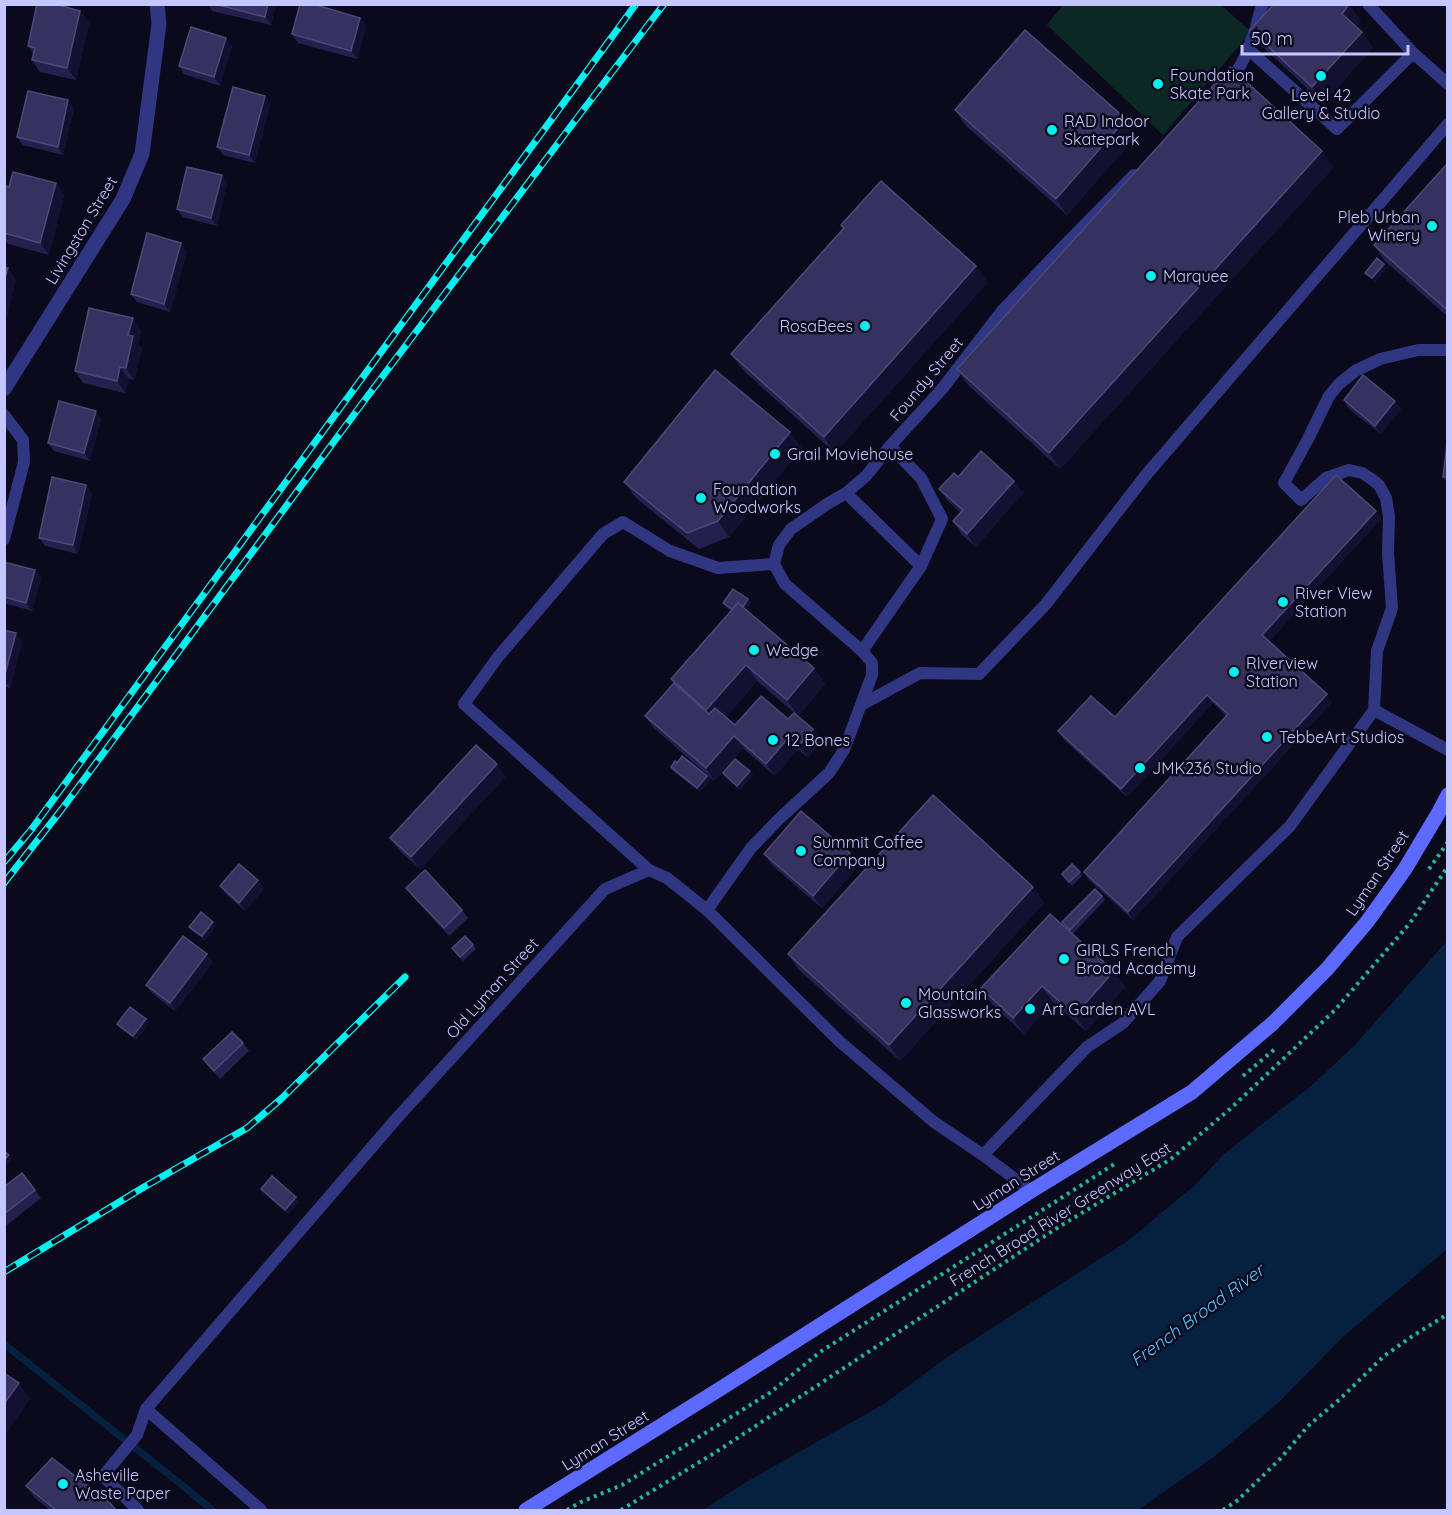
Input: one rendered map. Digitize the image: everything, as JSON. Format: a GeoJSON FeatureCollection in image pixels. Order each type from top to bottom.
{"type":"FeatureCollection","features":[{"type":"Feature","properties":{"kind":"main road","name":"Lyman Street"},"geometry":{"type":"LineString","coordinates":[[526,1510],[1192,1092],[1272,1024],[1327,969],[1367,922],[1405,869],[1448,795]]}},
{"type":"Feature","properties":{"kind":"street","name":"Livingston Street"},"geometry":{"type":"LineString","coordinates":[[4,389],[123,200],[142,154],[159,24],[157,4]]}},
{"type":"Feature","properties":{"kind":"lane"},"geometry":{"type":"LineString","coordinates":[[1216,92],[1230,81],[1242,65],[1263,4]]}},
{"type":"Feature","properties":{"kind":"lane"},"geometry":{"type":"LineString","coordinates":[[1368,4],[1413,53],[1448,84]]}},
{"type":"Feature","properties":{"kind":"lane"},"geometry":{"type":"LineString","coordinates":[[1247,48],[1337,129],[1413,53]]}},
{"type":"Feature","properties":{"kind":"lane"},"geometry":{"type":"LineString","coordinates":[[861,705],[920,673],[979,674],[1046,604],[1146,475],[1448,124]]}},
{"type":"Feature","properties":{"kind":"lane","name":"Foundy Street"},"geometry":{"type":"LineString","coordinates":[[774,564],[778,545],[790,529],[846,493],[866,476],[942,389],[1002,311],[1143,165]]}},
{"type":"Feature","properties":{"kind":"lane"},"geometry":{"type":"LineString","coordinates":[[982,1155],[1087,1047],[1123,1023],[1160,981],[1177,937],[1290,826],[1374,710],[1377,651],[1392,608],[1388,553],[1389,517],[1386,498],[1379,485],[1370,478],[1350,470],[1326,478],[1301,500],[1284,483],[1329,396],[1339,384],[1380,358],[1418,350],[1448,350]]}},
{"type":"Feature","properties":{"kind":"lane"},"geometry":{"type":"LineString","coordinates":[[4,415],[23,440],[24,462],[4,539]]}},
{"type":"Feature","properties":{"kind":"lane"},"geometry":{"type":"LineString","coordinates":[[862,651],[921,566],[942,519],[921,478],[890,446]]}},
{"type":"Feature","properties":{"kind":"lane"},"geometry":{"type":"LineString","coordinates":[[846,493],[921,566]]}},
{"type":"Feature","properties":{"kind":"lane"},"geometry":{"type":"LineString","coordinates":[[707,910],[751,848],[829,773],[844,750],[872,675],[872,663],[862,651],[785,584],[774,564],[718,568],[670,551],[623,522],[603,534],[498,657],[464,704],[649,870],[667,878],[707,910],[839,1041],[934,1122],[1031,1191]]}},
{"type":"Feature","properties":{"kind":"lane"},"geometry":{"type":"LineString","coordinates":[[1374,710],[1448,750]]}},
{"type":"Feature","properties":{"kind":"lane","name":"Old Lyman Street"},"geometry":{"type":"LineString","coordinates":[[146,1409],[396,1118],[605,889],[649,870]]}},
{"type":"Feature","properties":{"kind":"lane"},"geometry":{"type":"LineString","coordinates":[[138,1510],[103,1476],[137,1435],[146,1409],[261,1510]]}},
{"type":"Feature","properties":{"kind":"path","name":"French Broad River Greenway East"},"geometry":{"type":"LineString","coordinates":[[621,1510],[716,1452],[1057,1228],[1172,1160],[1230,1110],[1335,1010],[1410,923],[1448,866]]}},
{"type":"Feature","properties":{"kind":"path"},"geometry":{"type":"LineString","coordinates":[[1222,1510],[1238,1500],[1280,1459],[1308,1426],[1340,1399],[1384,1356],[1448,1314]]}},
{"type":"Feature","properties":{"kind":"green space","name":"Foundation Skate Park"},"geometry":{"type":"Polygon","coordinates":[[[1220,4],[1251,32],[1163,135],[1047,25],[1063,5],[1220,4]]]}},
{"type":"Feature","properties":{"kind":"water","name":"French Broad River"},"geometry":{"type":"Polygon","coordinates":[[[1447,941],[1447,1249],[1345,1335],[1279,1402],[1215,1456],[1138,1510],[703,1510],[748,1481],[884,1404],[950,1355],[1128,1241],[1195,1185],[1224,1154],[1311,1086],[1354,1046],[1447,941]]]}},
{"type":"Feature","properties":{"kind":"building"},"geometry":{"type":"Polygon","coordinates":[[[37,4],[55,4],[80,11],[67,68],[32,60],[35,48],[28,46],[37,4]]]}},
{"type":"Feature","properties":{"kind":"building"},"geometry":{"type":"Polygon","coordinates":[[[215,4],[268,4],[265,17],[215,4]]]}},
{"type":"Feature","properties":{"kind":"building"},"geometry":{"type":"Polygon","coordinates":[[[300,4],[313,4],[360,18],[351,51],[292,34],[300,4]]]}},
{"type":"Feature","properties":{"kind":"building","name":"Level 42 Gallery & Studio"},"geometry":{"type":"Polygon","coordinates":[[[1274,4],[1349,4],[1342,14],[1362,32],[1312,87],[1250,30],[1274,4]]]}},
{"type":"Feature","properties":{"kind":"building"},"geometry":{"type":"Polygon","coordinates":[[[191,27],[226,38],[214,77],[179,66],[191,27]]]}},
{"type":"Feature","properties":{"kind":"building","name":"RAD Indoor Skatepark"},"geometry":{"type":"Polygon","coordinates":[[[1025,30],[1126,119],[1056,199],[955,110],[1025,30]]]}},
{"type":"Feature","properties":{"kind":"building","name":"Marquee"},"geometry":{"type":"Polygon","coordinates":[[[1230,67],[1322,151],[1049,453],[957,369],[1230,67]]]}},
{"type":"Feature","properties":{"kind":"building"},"geometry":{"type":"Polygon","coordinates":[[[233,87],[265,96],[249,155],[217,147],[233,87]]]}},
{"type":"Feature","properties":{"kind":"building"},"geometry":{"type":"Polygon","coordinates":[[[28,91],[68,100],[58,147],[17,137],[28,91]]]}},
{"type":"Feature","properties":{"kind":"building","name":"Pleb Urban Winery"},"geometry":{"type":"Polygon","coordinates":[[[1448,163],[1448,308],[1446,309],[1374,245],[1448,163]]]}},
{"type":"Feature","properties":{"kind":"building"},"geometry":{"type":"Polygon","coordinates":[[[187,167],[222,175],[211,218],[177,209],[187,167]]]}},
{"type":"Feature","properties":{"kind":"building"},"geometry":{"type":"Polygon","coordinates":[[[13,172],[56,183],[40,243],[4,233],[4,186],[9,187],[13,172]]]}},
{"type":"Feature","properties":{"kind":"building","name":"RosaBees"},"geometry":{"type":"Polygon","coordinates":[[[881,181],[976,266],[824,437],[731,354],[844,228],[841,225],[881,181]]]}},
{"type":"Feature","properties":{"kind":"building"},"geometry":{"type":"Polygon","coordinates":[[[147,233],[181,243],[164,304],[131,294],[147,233]]]}},
{"type":"Feature","properties":{"kind":"building"},"geometry":{"type":"Polygon","coordinates":[[[1377,258],[1384,264],[1372,278],[1365,273],[1377,258]]]}},
{"type":"Feature","properties":{"kind":"building"},"geometry":{"type":"Polygon","coordinates":[[[4,267],[8,268],[4,281],[4,267]]]}},
{"type":"Feature","properties":{"kind":"building"},"geometry":{"type":"Polygon","coordinates":[[[89,308],[133,318],[128,335],[133,336],[126,368],[120,367],[117,381],[75,371],[89,308]]]}},
{"type":"Feature","properties":{"kind":"building"},"geometry":{"type":"Polygon","coordinates":[[[715,370],[790,432],[718,521],[687,533],[624,482],[715,370]]]}},
{"type":"Feature","properties":{"kind":"building"},"geometry":{"type":"Polygon","coordinates":[[[1363,375],[1395,401],[1375,426],[1344,400],[1363,375]]]}},
{"type":"Feature","properties":{"kind":"building"},"geometry":{"type":"Polygon","coordinates":[[[59,401],[96,411],[84,453],[48,443],[59,401]]]}},
{"type":"Feature","properties":{"kind":"building"},"geometry":{"type":"Polygon","coordinates":[[[1448,434],[1448,477],[1443,477],[1448,434]]]}},
{"type":"Feature","properties":{"kind":"building"},"geometry":{"type":"Polygon","coordinates":[[[981,451],[1014,481],[967,534],[953,521],[963,510],[939,489],[954,473],[958,477],[981,451]]]}},
{"type":"Feature","properties":{"kind":"building","name":"RIverview Station"},"geometry":{"type":"Polygon","coordinates":[[[1336,475],[1376,511],[1262,635],[1327,694],[1128,912],[1084,872],[1228,714],[1207,695],[1121,789],[1058,731],[1091,696],[1115,717],[1336,475]]]}},
{"type":"Feature","properties":{"kind":"building"},"geometry":{"type":"Polygon","coordinates":[[[52,477],[86,485],[73,545],[39,538],[52,477]]]}},
{"type":"Feature","properties":{"kind":"building"},"geometry":{"type":"Polygon","coordinates":[[[4,562],[35,570],[26,603],[4,597],[4,562]]]}},
{"type":"Feature","properties":{"kind":"building"},"geometry":{"type":"Polygon","coordinates":[[[733,589],[748,599],[743,607],[738,603],[732,609],[723,603],[733,589]]]}},
{"type":"Feature","properties":{"kind":"building","name":"Wedge"},"geometry":{"type":"Polygon","coordinates":[[[738,603],[814,668],[787,700],[746,665],[706,710],[671,679],[738,603]]]}},
{"type":"Feature","properties":{"kind":"building"},"geometry":{"type":"Polygon","coordinates":[[[4,630],[16,633],[4,678],[4,630]]]}},
{"type":"Feature","properties":{"kind":"building"},"geometry":{"type":"Polygon","coordinates":[[[674,683],[709,714],[715,708],[735,725],[761,696],[788,719],[794,713],[813,729],[799,746],[789,737],[766,764],[734,736],[706,768],[645,716],[674,683]]]}},
{"type":"Feature","properties":{"kind":"building"},"geometry":{"type":"Polygon","coordinates":[[[476,745],[497,764],[411,857],[390,838],[476,745]]]}},
{"type":"Feature","properties":{"kind":"building"},"geometry":{"type":"Polygon","coordinates":[[[682,756],[707,776],[697,788],[671,767],[682,756]]]}},
{"type":"Feature","properties":{"kind":"building"},"geometry":{"type":"Polygon","coordinates":[[[735,759],[750,771],[737,786],[723,773],[735,759]]]}},
{"type":"Feature","properties":{"kind":"building"},"geometry":{"type":"Polygon","coordinates":[[[933,795],[1033,887],[889,1045],[788,954],[933,795]]]}},
{"type":"Feature","properties":{"kind":"building"},"geometry":{"type":"Polygon","coordinates":[[[801,811],[850,853],[813,896],[764,854],[801,811]]]}},
{"type":"Feature","properties":{"kind":"building"},"geometry":{"type":"Polygon","coordinates":[[[239,864],[258,880],[239,903],[220,886],[239,864]]]}},
{"type":"Feature","properties":{"kind":"building"},"geometry":{"type":"Polygon","coordinates":[[[1072,864],[1080,872],[1069,882],[1062,874],[1072,864]]]}},
{"type":"Feature","properties":{"kind":"building"},"geometry":{"type":"Polygon","coordinates":[[[425,870],[462,910],[444,928],[406,888],[425,870]]]}},
{"type":"Feature","properties":{"kind":"building"},"geometry":{"type":"Polygon","coordinates":[[[1095,889],[1102,896],[1070,930],[1062,922],[1095,889]]]}},
{"type":"Feature","properties":{"kind":"building"},"geometry":{"type":"Polygon","coordinates":[[[201,912],[213,922],[202,936],[189,927],[201,912]]]}},
{"type":"Feature","properties":{"kind":"building","name":"GIRLS French Broad Academy"},"geometry":{"type":"Polygon","coordinates":[[[1050,914],[1114,971],[1075,1015],[1042,986],[1013,1018],[981,988],[1050,914]]]}},
{"type":"Feature","properties":{"kind":"building"},"geometry":{"type":"Polygon","coordinates":[[[183,936],[207,954],[170,1003],[146,985],[183,936]]]}},
{"type":"Feature","properties":{"kind":"building"},"geometry":{"type":"Polygon","coordinates":[[[465,936],[473,945],[460,957],[452,948],[465,936]]]}},
{"type":"Feature","properties":{"kind":"building"},"geometry":{"type":"Polygon","coordinates":[[[130,1007],[146,1019],[133,1036],[117,1024],[130,1007]]]}},
{"type":"Feature","properties":{"kind":"building"},"geometry":{"type":"Polygon","coordinates":[[[232,1032],[243,1043],[214,1071],[203,1059],[232,1032]]]}},
{"type":"Feature","properties":{"kind":"building"},"geometry":{"type":"Polygon","coordinates":[[[22,1173],[35,1190],[4,1214],[4,1187],[22,1173]]]}},
{"type":"Feature","properties":{"kind":"building"},"geometry":{"type":"Polygon","coordinates":[[[272,1176],[296,1197],[285,1210],[261,1189],[272,1176]]]}},
{"type":"Feature","properties":{"kind":"building"},"geometry":{"type":"Polygon","coordinates":[[[4,1373],[19,1383],[4,1404],[4,1373]]]}},
{"type":"Feature","properties":{"kind":"building","name":"Asheville Waste Paper"},"geometry":{"type":"Polygon","coordinates":[[[52,1458],[116,1510],[56,1510],[26,1486],[52,1458]]]}},
{"type":"Feature","properties":{"kind":"waterway"},"geometry":{"type":"LineString","coordinates":[[4,1344],[212,1510]]}},
{"type":"Feature","properties":{"kind":"railway"},"geometry":{"type":"LineString","coordinates":[[4,862],[31,830],[636,4]]}},
{"type":"Feature","properties":{"kind":"railway"},"geometry":{"type":"LineString","coordinates":[[4,883],[62,809],[364,401],[664,4]]}},
{"type":"Feature","properties":{"kind":"railway"},"geometry":{"type":"LineString","coordinates":[[4,1272],[247,1128],[281,1099],[405,977]]}},
{"type":"Feature","properties":{"kind":"place","name":"Level 42 Gallery & Studio"},"geometry":{"type":"Point","coordinates":[1321,76]}},
{"type":"Feature","properties":{"kind":"place","name":"Foundation Skate Park"},"geometry":{"type":"Point","coordinates":[1158,84]}},
{"type":"Feature","properties":{"kind":"place","name":"RAD Indoor Skatepark"},"geometry":{"type":"Point","coordinates":[1052,130]}},
{"type":"Feature","properties":{"kind":"place","name":"Pleb Urban Winery"},"geometry":{"type":"Point","coordinates":[1432,226]}},
{"type":"Feature","properties":{"kind":"place","name":"Marquee"},"geometry":{"type":"Point","coordinates":[1151,276]}},
{"type":"Feature","properties":{"kind":"place","name":"RosaBees"},"geometry":{"type":"Point","coordinates":[865,326]}},
{"type":"Feature","properties":{"kind":"place","name":"Grail Moviehouse"},"geometry":{"type":"Point","coordinates":[775,454]}},
{"type":"Feature","properties":{"kind":"place","name":"Foundation Woodworks"},"geometry":{"type":"Point","coordinates":[701,498]}},
{"type":"Feature","properties":{"kind":"place","name":"River View Station"},"geometry":{"type":"Point","coordinates":[1283,602]}},
{"type":"Feature","properties":{"kind":"place","name":"Wedge"},"geometry":{"type":"Point","coordinates":[754,650]}},
{"type":"Feature","properties":{"kind":"place","name":"RIverview Station"},"geometry":{"type":"Point","coordinates":[1234,672]}},
{"type":"Feature","properties":{"kind":"place","name":"TebbeArt Studios"},"geometry":{"type":"Point","coordinates":[1267,737]}},
{"type":"Feature","properties":{"kind":"place","name":"12 Bones"},"geometry":{"type":"Point","coordinates":[773,740]}},
{"type":"Feature","properties":{"kind":"place","name":"JMK236 Studio"},"geometry":{"type":"Point","coordinates":[1140,768]}},
{"type":"Feature","properties":{"kind":"place","name":"Summit Coffee Company"},"geometry":{"type":"Point","coordinates":[801,851]}},
{"type":"Feature","properties":{"kind":"place","name":"GIRLS French Broad Academy"},"geometry":{"type":"Point","coordinates":[1064,959]}},
{"type":"Feature","properties":{"kind":"place","name":"Mountain Glassworks"},"geometry":{"type":"Point","coordinates":[906,1003]}},
{"type":"Feature","properties":{"kind":"place","name":"Art Garden AVL"},"geometry":{"type":"Point","coordinates":[1030,1009]}},
{"type":"Feature","properties":{"kind":"place","name":"Asheville Waste Paper"},"geometry":{"type":"Point","coordinates":[63,1484]}}]}
